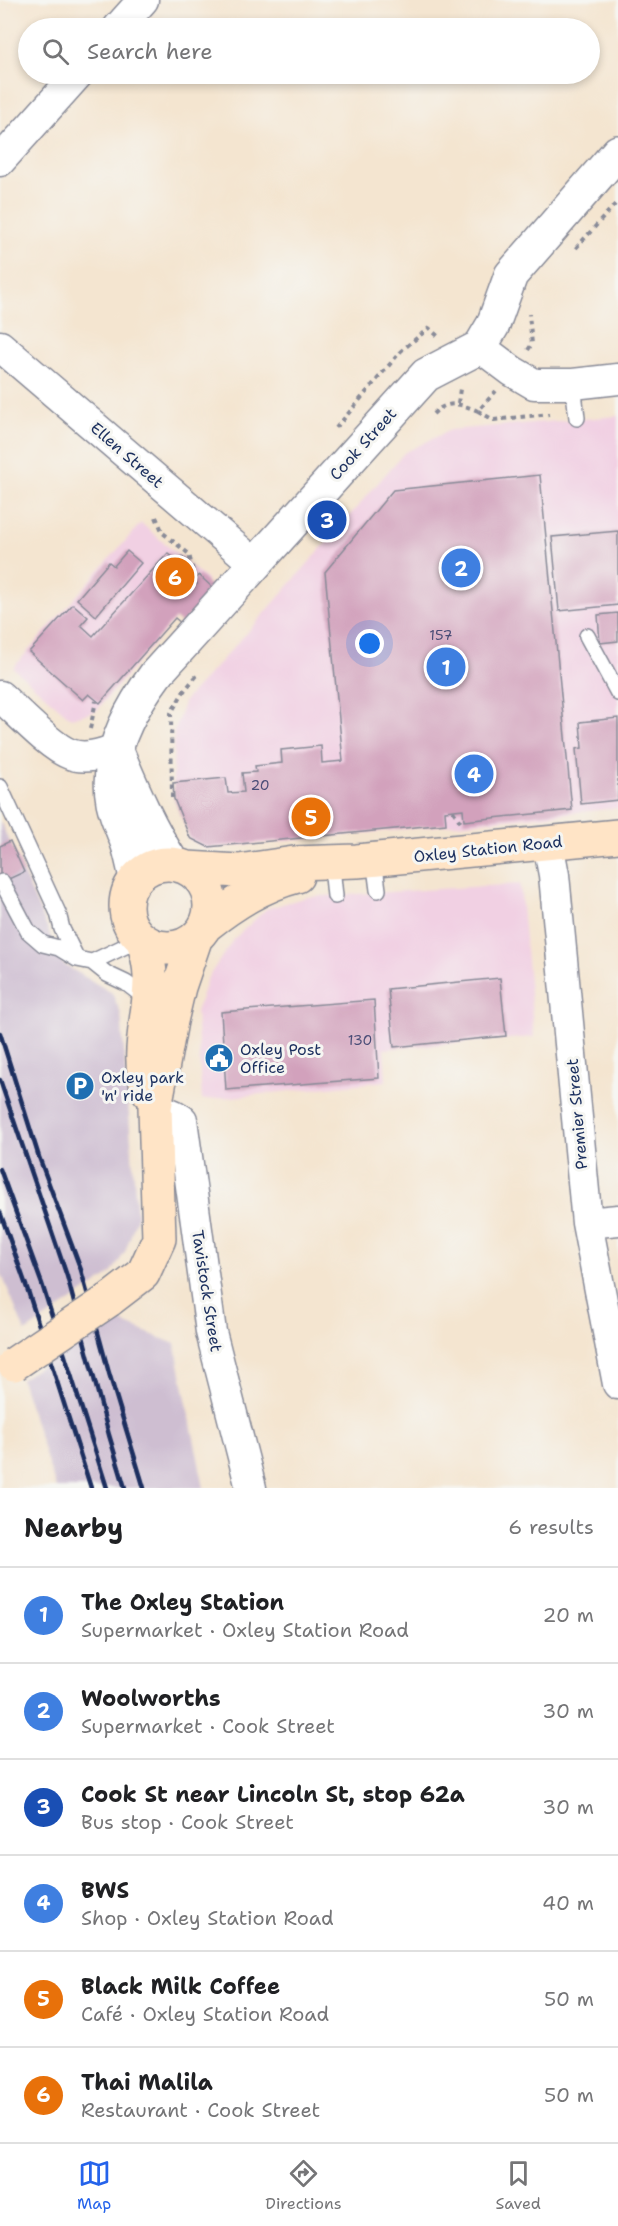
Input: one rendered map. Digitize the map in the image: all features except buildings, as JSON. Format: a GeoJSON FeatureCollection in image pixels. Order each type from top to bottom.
{"type":"FeatureCollection","features":[{"type":"Feature","properties":{"kind":"main road","name":"Oxley Station Road"},"geometry":{"type":"LineString","coordinates":[[201,932],[232,905],[261,888],[294,876],[356,875],[549,843],[618,836]]}},
{"type":"Feature","properties":{"kind":"main road","name":"Oxley Station Road"},"geometry":{"type":"LineString","coordinates":[[180,866],[239,871],[294,863],[356,875]]}},
{"type":"Feature","properties":{"kind":"main road"},"geometry":{"type":"LineString","coordinates":[[4,1370],[109,1300],[143,1274],[159,1239],[155,1107],[179,987],[210,913],[210,900],[206,886],[198,875],[180,866],[153,866],[136,877],[125,904],[127,918],[141,940],[148,957],[150,979],[142,1042],[144,1078],[155,1107]]}},
{"type":"Feature","properties":{"kind":"main road"},"geometry":{"type":"LineString","coordinates":[[141,940],[156,947],[170,948],[184,945],[201,932]]}},
{"type":"Feature","properties":{"kind":"street"},"geometry":{"type":"LineString","coordinates":[[127,18],[143,0]]}},
{"type":"Feature","properties":{"kind":"street"},"geometry":{"type":"LineString","coordinates":[[0,161],[69,84]]}},
{"type":"Feature","properties":{"kind":"street"},"geometry":{"type":"LineString","coordinates":[[618,152],[511,275],[493,325],[480,347],[512,371],[576,404],[618,379]]}},
{"type":"Feature","properties":{"kind":"street","name":"Ellen Street"},"geometry":{"type":"LineString","coordinates":[[0,346],[255,564]]}},
{"type":"Feature","properties":{"kind":"street","name":"Cook Street"},"geometry":{"type":"LineString","coordinates":[[136,877],[112,801],[112,776],[116,749],[138,697],[156,674],[426,375],[480,347]]}},
{"type":"Feature","properties":{"kind":"street"},"geometry":{"type":"LineString","coordinates":[[0,696],[50,741],[70,754],[93,756],[116,749],[155,835],[180,866]]}},
{"type":"Feature","properties":{"kind":"street","name":"Premier Street"},"geometry":{"type":"LineString","coordinates":[[549,843],[587,1223],[618,1384]]}},
{"type":"Feature","properties":{"kind":"street","name":"Tavistock Street"},"geometry":{"type":"LineString","coordinates":[[155,1107],[182,1120],[211,1332],[251,1488]]}},
{"type":"Feature","properties":{"kind":"street"},"geometry":{"type":"LineString","coordinates":[[587,1223],[618,1220]]}},
{"type":"Feature","properties":{"kind":"lane"},"geometry":{"type":"LineString","coordinates":[[587,636],[618,693]]}},
{"type":"Feature","properties":{"kind":"lane"},"geometry":{"type":"LineString","coordinates":[[0,787],[58,913],[62,929],[84,961]]}},
{"type":"Feature","properties":{"kind":"lane"},"geometry":{"type":"LineString","coordinates":[[2,882],[28,931],[43,944],[59,948],[84,961],[126,984],[148,1000]]}},
{"type":"Feature","properties":{"kind":"lane"},"geometry":{"type":"LineString","coordinates":[[84,961],[141,940]]}},
{"type":"Feature","properties":{"kind":"path"},"geometry":{"type":"LineString","coordinates":[[573,252],[618,201]]}},
{"type":"Feature","properties":{"kind":"path"},"geometry":{"type":"LineString","coordinates":[[478,411],[532,344],[529,322],[530,306]]}},
{"type":"Feature","properties":{"kind":"path"},"geometry":{"type":"LineString","coordinates":[[425,422],[439,408],[458,403],[494,420],[576,404]]}},
{"type":"Feature","properties":{"kind":"path"},"geometry":{"type":"LineString","coordinates":[[172,798],[171,713],[184,691],[200,673]]}},
{"type":"Feature","properties":{"kind":"shaded area"},"geometry":{"type":"Polygon","coordinates":[[[618,416],[618,808],[206,849],[189,839],[173,779],[174,732],[185,700],[265,613],[404,453],[450,430],[618,416]]]}},
{"type":"Feature","properties":{"kind":"shaded area"},"geometry":{"type":"Polygon","coordinates":[[[141,523],[208,581],[96,711],[71,718],[13,668],[141,523]]]}},
{"type":"Feature","properties":{"kind":"shaded area"},"geometry":{"type":"Polygon","coordinates":[[[0,821],[63,964],[112,993],[121,1014],[137,1217],[125,1252],[111,1274],[25,1332],[0,1270],[0,821]]]}},
{"type":"Feature","properties":{"kind":"shaded area"},"geometry":{"type":"Polygon","coordinates":[[[520,884],[534,1037],[384,1049],[386,1081],[202,1100],[196,1012],[207,979],[233,940],[266,909],[307,897],[520,884]]]}},
{"type":"Feature","properties":{"kind":"shaded area"},"geometry":{"type":"Polygon","coordinates":[[[114,1319],[175,1344],[204,1488],[56,1488],[21,1379],[114,1319]]]}},
{"type":"Feature","properties":{"kind":"railway"},"geometry":{"type":"LineString","coordinates":[[0,1033],[39,1157],[81,1270],[144,1488]]}},
{"type":"Feature","properties":{"kind":"railway"},"geometry":{"type":"LineString","coordinates":[[0,1080],[67,1276],[125,1488]]}},
{"type":"Feature","properties":{"kind":"railway"},"geometry":{"type":"LineString","coordinates":[[0,1169],[42,1284],[107,1488]]}},
{"type":"Feature","properties":{"kind":"railway"},"geometry":{"type":"LineString","coordinates":[[0,1212],[28,1291],[91,1488]]}},
{"type":"Feature","properties":{"kind":"place","name":"Cook St near Lincoln St, stop 62a"},"geometry":{"type":"Point","coordinates":[327,520]}},
{"type":"Feature","properties":{"kind":"place","name":"Woolworths"},"geometry":{"type":"Point","coordinates":[461,568]}},
{"type":"Feature","properties":{"kind":"place","name":"Thai Malila"},"geometry":{"type":"Point","coordinates":[175,577]}},
{"type":"Feature","properties":{"kind":"place","name":"The Oxley Station"},"geometry":{"type":"Point","coordinates":[446,667]}},
{"type":"Feature","properties":{"kind":"place","name":"BWS"},"geometry":{"type":"Point","coordinates":[474,774]}},
{"type":"Feature","properties":{"kind":"place","name":"Black Milk Coffee"},"geometry":{"type":"Point","coordinates":[311,817]}},
{"type":"Feature","properties":{"kind":"place","name":"Oxley Post Office"},"geometry":{"type":"Point","coordinates":[219,1058]}},
{"type":"Feature","properties":{"kind":"place","name":"Oxley park 'n' ride"},"geometry":{"type":"Point","coordinates":[80,1086]}}]}
